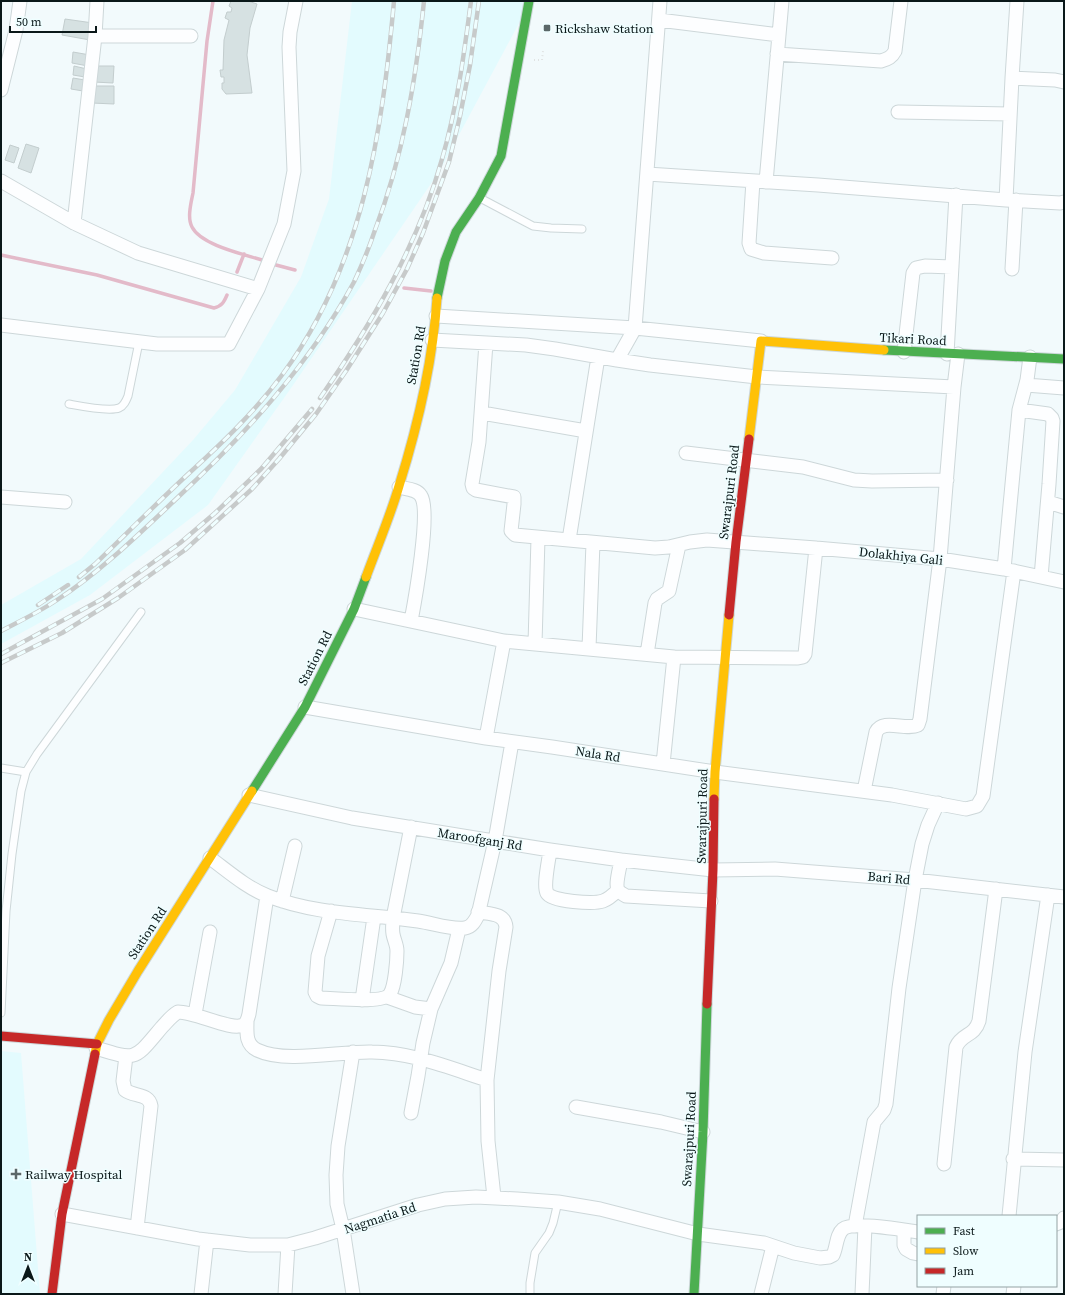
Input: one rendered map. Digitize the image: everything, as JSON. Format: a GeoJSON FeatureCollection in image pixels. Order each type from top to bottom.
{"type":"FeatureCollection","features":[{"type":"Feature","properties":{"kind":"main road","name":"Station Rd"},"geometry":{"type":"LineString","coordinates":[[52,1294],[62,1214],[96,1046],[109,1020],[138,971],[305,707],[354,609],[399,487],[421,406],[436,316],[438,290],[448,254],[456,232],[480,198],[501,156],[529,1]]}},
{"type":"Feature","properties":{"kind":"main road","name":"Tikari Road"},"geometry":{"type":"LineString","coordinates":[[761,340],[904,352],[1064,359]]}},
{"type":"Feature","properties":{"kind":"main road","name":"Swarajpuri Road"},"geometry":{"type":"LineString","coordinates":[[694,1294],[703,1132],[712,901],[715,772],[736,542],[761,340]]}},
{"type":"Feature","properties":{"kind":"main road"},"geometry":{"type":"LineString","coordinates":[[1,1036],[96,1046]]}},
{"type":"Feature","properties":{"kind":"street"},"geometry":{"type":"LineString","coordinates":[[1,90],[16,30],[20,1]]}},
{"type":"Feature","properties":{"kind":"street"},"geometry":{"type":"LineString","coordinates":[[74,223],[97,1]]}},
{"type":"Feature","properties":{"kind":"street"},"geometry":{"type":"LineString","coordinates":[[1,325],[157,344],[230,344],[258,289],[284,224],[294,171],[289,48],[290,32],[296,1]]}},
{"type":"Feature","properties":{"kind":"street"},"geometry":{"type":"LineString","coordinates":[[616,360],[634,328],[660,1]]}},
{"type":"Feature","properties":{"kind":"street"},"geometry":{"type":"LineString","coordinates":[[782,1],[777,54],[749,243],[752,249],[764,253],[832,258]]}},
{"type":"Feature","properties":{"kind":"street"},"geometry":{"type":"LineString","coordinates":[[777,54],[881,61],[888,59],[893,56],[896,50],[901,1]]}},
{"type":"Feature","properties":{"kind":"street"},"geometry":{"type":"LineString","coordinates":[[1012,269],[1010,114],[1017,1]]}},
{"type":"Feature","properties":{"kind":"street"},"geometry":{"type":"LineString","coordinates":[[659,20],[779,35]]}},
{"type":"Feature","properties":{"kind":"street"},"geometry":{"type":"LineString","coordinates":[[94,36],[191,36]]}},
{"type":"Feature","properties":{"kind":"street"},"geometry":{"type":"LineString","coordinates":[[1012,78],[1063,81]]}},
{"type":"Feature","properties":{"kind":"street"},"geometry":{"type":"LineString","coordinates":[[898,112],[1010,114]]}},
{"type":"Feature","properties":{"kind":"street"},"geometry":{"type":"LineString","coordinates":[[647,174],[759,182],[818,184],[1011,200],[1064,202]]}},
{"type":"Feature","properties":{"kind":"street"},"geometry":{"type":"LineString","coordinates":[[1,181],[74,223],[138,253],[186,269],[258,289]]}},
{"type":"Feature","properties":{"kind":"street"},"geometry":{"type":"LineString","coordinates":[[864,791],[878,728],[884,725],[914,727],[918,725],[920,719],[940,559],[954,387],[952,267],[956,195]]}},
{"type":"Feature","properties":{"kind":"street"},"geometry":{"type":"LineString","coordinates":[[904,352],[914,273],[916,268],[925,266],[952,267]]}},
{"type":"Feature","properties":{"kind":"street"},"geometry":{"type":"LineString","coordinates":[[436,316],[634,328],[761,340]]}},
{"type":"Feature","properties":{"kind":"street"},"geometry":{"type":"LineString","coordinates":[[432,340],[555,348],[616,360],[756,377],[954,387]]}},
{"type":"Feature","properties":{"kind":"street"},"geometry":{"type":"LineString","coordinates":[[486,343],[482,413],[586,431]]}},
{"type":"Feature","properties":{"kind":"street"},"geometry":{"type":"LineString","coordinates":[[569,540],[598,357]]}},
{"type":"Feature","properties":{"kind":"street","name":"Nala Rd"},"geometry":{"type":"LineString","coordinates":[[305,707],[486,738],[715,772],[892,795],[966,809],[977,806],[983,796],[1009,570],[1019,410],[1026,385],[1030,357]]}},
{"type":"Feature","properties":{"kind":"street"},"geometry":{"type":"LineString","coordinates":[[1026,385],[1064,388]]}},
{"type":"Feature","properties":{"kind":"street"},"geometry":{"type":"LineString","coordinates":[[1019,410],[1048,414],[1052,418],[1048,502],[1041,577]]}},
{"type":"Feature","properties":{"kind":"street","name":"Dolakhiya Gali"},"geometry":{"type":"LineString","coordinates":[[482,413],[479,442],[472,480],[473,488],[476,490],[514,497],[511,531],[515,536],[655,548],[707,540],[816,548],[940,559],[1009,570],[1064,582]]}},
{"type":"Feature","properties":{"kind":"street"},"geometry":{"type":"LineString","coordinates":[[686,452],[746,461],[803,467],[854,480],[947,480]]}},
{"type":"Feature","properties":{"kind":"street"},"geometry":{"type":"LineString","coordinates":[[399,487],[415,491],[421,495],[424,503],[422,546],[411,621]]}},
{"type":"Feature","properties":{"kind":"street"},"geometry":{"type":"LineString","coordinates":[[1,496],[65,502]]}},
{"type":"Feature","properties":{"kind":"street"},"geometry":{"type":"LineString","coordinates":[[1048,502],[1064,507]]}},
{"type":"Feature","properties":{"kind":"street"},"geometry":{"type":"LineString","coordinates":[[535,644],[538,538]]}},
{"type":"Feature","properties":{"kind":"street"},"geometry":{"type":"LineString","coordinates":[[589,648],[593,543]]}},
{"type":"Feature","properties":{"kind":"street"},"geometry":{"type":"LineString","coordinates":[[647,654],[655,603],[657,599],[669,591],[678,545]]}},
{"type":"Feature","properties":{"kind":"street"},"geometry":{"type":"LineString","coordinates":[[354,609],[504,641],[674,657],[798,658],[803,657],[806,648],[816,548]]}},
{"type":"Feature","properties":{"kind":"street"},"geometry":{"type":"LineString","coordinates":[[486,738],[504,641]]}},
{"type":"Feature","properties":{"kind":"street"},"geometry":{"type":"LineString","coordinates":[[663,764],[674,657]]}},
{"type":"Feature","properties":{"kind":"street"},"geometry":{"type":"LineString","coordinates":[[210,858],[248,886],[266,896],[299,906],[374,917],[393,918],[458,929],[468,927],[473,923],[478,912],[495,841],[512,742]]}},
{"type":"Feature","properties":{"kind":"street","name":"Maroofganj Rd"},"geometry":{"type":"LineString","coordinates":[[249,795],[352,818],[550,850],[621,860],[713,870]]}},
{"type":"Feature","properties":{"kind":"street"},"geometry":{"type":"LineString","coordinates":[[862,1294],[860,1226],[874,1122],[884,1110],[886,1104],[899,988],[915,880],[922,844],[928,825],[938,804]]}},
{"type":"Feature","properties":{"kind":"street"},"geometry":{"type":"LineString","coordinates":[[387,997],[393,987],[397,952],[397,943],[393,932],[393,918],[411,827]]}},
{"type":"Feature","properties":{"kind":"street"},"geometry":{"type":"LineString","coordinates":[[282,901],[295,846]]}},
{"type":"Feature","properties":{"kind":"street"},"geometry":{"type":"LineString","coordinates":[[550,850],[546,883],[546,891],[549,896],[556,899],[588,903],[605,901],[618,890]]}},
{"type":"Feature","properties":{"kind":"street"},"geometry":{"type":"LineString","coordinates":[[621,860],[617,885],[621,894],[626,896],[712,901]]}},
{"type":"Feature","properties":{"kind":"street","name":"Bari Rd"},"geometry":{"type":"LineString","coordinates":[[713,870],[775,869],[915,880],[1048,895],[1064,894]]}},
{"type":"Feature","properties":{"kind":"street"},"geometry":{"type":"LineString","coordinates":[[944,1164],[956,1047],[958,1042],[965,1036],[971,1034],[977,1028],[980,1021],[996,889]]}},
{"type":"Feature","properties":{"kind":"street"},"geometry":{"type":"LineString","coordinates":[[1009,1215],[1028,1029],[1048,895]]}},
{"type":"Feature","properties":{"kind":"street"},"geometry":{"type":"LineString","coordinates":[[266,896],[247,1021],[247,1038],[249,1044],[257,1050],[270,1054],[298,1056],[353,1052],[388,1053],[421,1059],[487,1080]]}},
{"type":"Feature","properties":{"kind":"street"},"geometry":{"type":"LineString","coordinates":[[331,911],[318,956],[315,992],[317,996],[321,998],[362,1000],[387,997],[415,1007],[431,1009]]}},
{"type":"Feature","properties":{"kind":"street"},"geometry":{"type":"LineString","coordinates":[[478,912],[501,916],[506,922],[487,1080],[488,1140],[494,1198]]}},
{"type":"Feature","properties":{"kind":"street"},"geometry":{"type":"LineString","coordinates":[[362,1000],[374,917]]}},
{"type":"Feature","properties":{"kind":"street"},"geometry":{"type":"LineString","coordinates":[[410,1113],[431,1009],[450,964],[458,929]]}},
{"type":"Feature","properties":{"kind":"street"},"geometry":{"type":"LineString","coordinates":[[195,1014],[210,932]]}},
{"type":"Feature","properties":{"kind":"street"},"geometry":{"type":"LineString","coordinates":[[96,1046],[126,1056],[135,1056],[142,1051],[174,1014],[178,1012],[195,1014],[227,1025],[244,1025],[247,1021]]}},
{"type":"Feature","properties":{"kind":"street"},"geometry":{"type":"LineString","coordinates":[[353,1052],[338,1146],[336,1175],[337,1204],[343,1229],[353,1294]]}},
{"type":"Feature","properties":{"kind":"street"},"geometry":{"type":"LineString","coordinates":[[126,1056],[123,1081],[125,1090],[129,1093],[146,1098],[150,1101],[151,1106],[137,1228]]}},
{"type":"Feature","properties":{"kind":"street"},"geometry":{"type":"LineString","coordinates":[[576,1107],[661,1122],[703,1132]]}},
{"type":"Feature","properties":{"kind":"street"},"geometry":{"type":"LineString","coordinates":[[1014,1159],[1064,1160]]}},
{"type":"Feature","properties":{"kind":"street","name":"Nagmatia Rd"},"geometry":{"type":"LineString","coordinates":[[62,1214],[207,1240],[250,1245],[288,1245],[315,1238],[418,1205],[445,1199],[476,1197],[494,1198],[558,1202],[600,1209],[698,1234],[748,1240],[813,1257],[830,1257],[835,1251],[840,1233],[844,1228],[860,1226]]}},
{"type":"Feature","properties":{"kind":"street"},"geometry":{"type":"LineString","coordinates":[[860,1226],[917,1232]]}},
{"type":"Feature","properties":{"kind":"street"},"geometry":{"type":"LineString","coordinates":[[904,1230],[904,1245],[906,1250],[913,1254],[917,1254]]}},
{"type":"Feature","properties":{"kind":"street"},"geometry":{"type":"LineString","coordinates":[[201,1294],[207,1240]]}},
{"type":"Feature","properties":{"kind":"street"},"geometry":{"type":"LineString","coordinates":[[285,1294],[288,1245]]}},
{"type":"Feature","properties":{"kind":"street"},"geometry":{"type":"LineString","coordinates":[[761,1294],[773,1246]]}},
{"type":"Feature","properties":{"kind":"lane"},"geometry":{"type":"LineString","coordinates":[[480,198],[533,226],[582,229]]}},
{"type":"Feature","properties":{"kind":"lane"},"geometry":{"type":"LineString","coordinates":[[69,404],[111,410],[120,408],[125,404],[139,342]]}},
{"type":"Feature","properties":{"kind":"lane"},"geometry":{"type":"LineString","coordinates":[[1,1013],[6,911],[11,861],[20,791],[26,772],[37,754],[141,612]]}},
{"type":"Feature","properties":{"kind":"lane"},"geometry":{"type":"LineString","coordinates":[[1,768],[26,772]]}},
{"type":"Feature","properties":{"kind":"lane"},"geometry":{"type":"LineString","coordinates":[[530,1294],[530,1283],[535,1253],[554,1223],[558,1202]]}},
{"type":"Feature","properties":{"kind":"shaded area"},"geometry":{"type":"Polygon","coordinates":[[[352,1],[523,1],[524,14],[439,172],[289,391],[208,505],[90,595],[1,644],[1,605],[81,559],[193,440],[235,390],[301,277],[329,199],[352,1]]]}},
{"type":"Feature","properties":{"kind":"shaded area","name":"Railway Hospital"},"geometry":{"type":"Polygon","coordinates":[[[1,1051],[21,1053],[40,1294],[1,1294],[1,1051]]]}},
{"type":"Feature","properties":{"kind":"building"},"geometry":{"type":"Polygon","coordinates":[[[231,1],[248,1],[257,4],[250,28],[247,55],[252,93],[226,94],[222,89],[224,77],[221,77],[220,70],[223,70],[224,40],[229,20],[225,18],[227,12],[231,12],[232,8],[229,6],[231,1]]]}},
{"type":"Feature","properties":{"kind":"building"},"geometry":{"type":"Polygon","coordinates":[[[65,19],[93,23],[90,40],[62,35],[65,19]]]}},
{"type":"Feature","properties":{"kind":"building"},"geometry":{"type":"Polygon","coordinates":[[[73,52],[90,55],[88,66],[72,63],[73,52]]]}},
{"type":"Feature","properties":{"kind":"building"},"geometry":{"type":"Polygon","coordinates":[[[74,66],[87,69],[85,77],[73,75],[74,66]]]}},
{"type":"Feature","properties":{"kind":"building"},"geometry":{"type":"Polygon","coordinates":[[[95,66],[114,66],[113,83],[94,82],[95,66]]]}},
{"type":"Feature","properties":{"kind":"building"},"geometry":{"type":"Polygon","coordinates":[[[73,78],[85,80],[83,91],[71,89],[73,78]]]}},
{"type":"Feature","properties":{"kind":"building"},"geometry":{"type":"Polygon","coordinates":[[[93,86],[114,86],[114,104],[92,103],[93,86]]]}},
{"type":"Feature","properties":{"kind":"building"},"geometry":{"type":"Polygon","coordinates":[[[26,144],[39,148],[31,173],[18,168],[26,144]]]}},
{"type":"Feature","properties":{"kind":"building"},"geometry":{"type":"Polygon","coordinates":[[[10,145],[19,148],[14,163],[5,160],[10,145]]]}},
{"type":"Feature","properties":{"kind":"waterway"},"geometry":{"type":"LineString","coordinates":[[213,1],[207,41],[190,219],[192,227],[204,239],[234,252],[262,260]]}},
{"type":"Feature","properties":{"kind":"waterway"},"geometry":{"type":"LineString","coordinates":[[237,272],[244,254]]}},
{"type":"Feature","properties":{"kind":"waterway"},"geometry":{"type":"LineString","coordinates":[[1,255],[97,275],[214,308],[219,306],[225,300],[227,295]]}},
{"type":"Feature","properties":{"kind":"waterway"},"geometry":{"type":"LineString","coordinates":[[276,265],[295,270]]}},
{"type":"Feature","properties":{"kind":"waterway"},"geometry":{"type":"LineString","coordinates":[[404,288],[431,291]]}},
{"type":"Feature","properties":{"kind":"railway"},"geometry":{"type":"LineString","coordinates":[[79,577],[95,564],[248,415],[282,375],[310,333],[332,289],[350,244],[364,197],[375,149],[383,100],[394,1]]}},
{"type":"Feature","properties":{"kind":"railway"},"geometry":{"type":"LineString","coordinates":[[1,631],[57,600],[73,589],[133,540],[226,451],[274,398],[317,342],[354,282],[368,250],[385,202],[401,146],[407,117],[417,59],[424,1]]}},
{"type":"Feature","properties":{"kind":"railway"},"geometry":{"type":"LineString","coordinates":[[320,398],[375,313],[406,253],[432,191],[442,159],[456,101],[471,1]]}},
{"type":"Feature","properties":{"kind":"railway"},"geometry":{"type":"LineString","coordinates":[[1,663],[62,633],[118,598],[185,550],[252,489],[316,414],[346,371],[383,313],[407,269],[423,233],[449,162],[470,65],[479,1]]}},
{"type":"Feature","properties":{"kind":"railway"},"geometry":{"type":"LineString","coordinates":[[1,654],[102,599],[180,543],[215,513],[261,469],[312,409]]}},
{"type":"Feature","properties":{"kind":"railway"},"geometry":{"type":"LineString","coordinates":[[38,605],[68,585]]}},
{"type":"Feature","properties":{"kind":"traffic: fast"},"geometry":{"type":"LineString","coordinates":[[437,298],[445,261],[456,232],[479,198],[501,156],[529,1]]}},
{"type":"Feature","properties":{"kind":"traffic: fast"},"geometry":{"type":"LineString","coordinates":[[884,350],[1064,359]]}},
{"type":"Feature","properties":{"kind":"traffic: fast"},"geometry":{"type":"LineString","coordinates":[[252,791],[305,707],[354,609],[366,577]]}},
{"type":"Feature","properties":{"kind":"traffic: fast"},"geometry":{"type":"LineString","coordinates":[[694,1294],[703,1132],[707,1004]]}},
{"type":"Feature","properties":{"kind":"traffic: slow"},"geometry":{"type":"LineString","coordinates":[[366,577],[392,509],[406,463],[424,393],[432,345],[437,298]]}},
{"type":"Feature","properties":{"kind":"traffic: slow"},"geometry":{"type":"LineString","coordinates":[[749,439],[761,341],[884,350]]}},
{"type":"Feature","properties":{"kind":"traffic: slow"},"geometry":{"type":"LineString","coordinates":[[714,799],[729,615]]}},
{"type":"Feature","properties":{"kind":"traffic: slow"},"geometry":{"type":"LineString","coordinates":[[95,1054],[97,1044],[109,1020],[138,971],[252,791]]}},
{"type":"Feature","properties":{"kind":"traffic: jam"},"geometry":{"type":"LineString","coordinates":[[729,615],[736,542],[749,439]]}},
{"type":"Feature","properties":{"kind":"traffic: jam"},"geometry":{"type":"LineString","coordinates":[[707,1004],[713,870],[714,799]]}},
{"type":"Feature","properties":{"kind":"traffic: jam"},"geometry":{"type":"LineString","coordinates":[[1,1036],[97,1044]]}},
{"type":"Feature","properties":{"kind":"traffic: jam"},"geometry":{"type":"LineString","coordinates":[[52,1294],[62,1214],[95,1054]]}},
{"type":"Feature","properties":{"kind":"place","name":"Rickshaw Station"},"geometry":{"type":"Point","coordinates":[547,28]}},
{"type":"Feature","properties":{"kind":"place","name":"Railway Hospital"},"geometry":{"type":"Point","coordinates":[16,1174]}}]}
